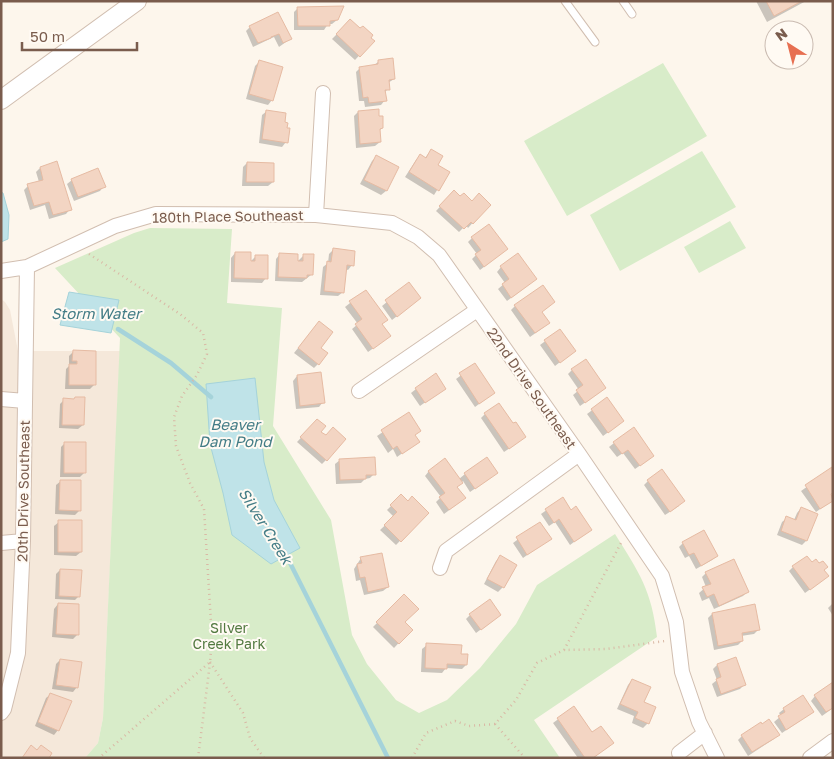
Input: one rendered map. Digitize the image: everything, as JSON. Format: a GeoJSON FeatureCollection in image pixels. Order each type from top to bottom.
{"type":"FeatureCollection","features":[{"type":"Feature","properties":{"kind":"street"},"geometry":{"type":"LineString","coordinates":[[3,95],[137,1]]}},
{"type":"Feature","properties":{"kind":"street"},"geometry":{"type":"LineString","coordinates":[[316,215],[323,93]]}},
{"type":"Feature","properties":{"kind":"street","name":"180th Place Southeast"},"geometry":{"type":"LineString","coordinates":[[1,272],[26,267],[115,226],[156,214],[316,215]]}},
{"type":"Feature","properties":{"kind":"street","name":"22nd Drive Southeast"},"geometry":{"type":"LineString","coordinates":[[316,215],[392,223],[418,237],[439,255],[662,576],[676,622],[682,672],[699,722],[717,758]]}},
{"type":"Feature","properties":{"kind":"street","name":"20th Drive Southeast"},"geometry":{"type":"LineString","coordinates":[[1,713],[4,709],[18,652],[23,541],[26,267]]}},
{"type":"Feature","properties":{"kind":"street"},"geometry":{"type":"LineString","coordinates":[[359,391],[477,310]]}},
{"type":"Feature","properties":{"kind":"street"},"geometry":{"type":"LineString","coordinates":[[1,399],[25,401]]}},
{"type":"Feature","properties":{"kind":"street"},"geometry":{"type":"LineString","coordinates":[[440,568],[446,551],[579,454]]}},
{"type":"Feature","properties":{"kind":"street"},"geometry":{"type":"LineString","coordinates":[[1,543],[23,541]]}},
{"type":"Feature","properties":{"kind":"street"},"geometry":{"type":"LineString","coordinates":[[679,753],[705,733]]}},
{"type":"Feature","properties":{"kind":"street"},"geometry":{"type":"LineString","coordinates":[[810,758],[833,741]]}},
{"type":"Feature","properties":{"kind":"lane"},"geometry":{"type":"LineString","coordinates":[[565,1],[594,42]]}},
{"type":"Feature","properties":{"kind":"lane"},"geometry":{"type":"LineString","coordinates":[[623,1],[632,14]]}},
{"type":"Feature","properties":{"kind":"path"},"geometry":{"type":"LineString","coordinates":[[75,245],[180,314],[203,333],[206,354],[197,375],[182,396],[174,418],[176,446],[190,482],[204,509],[212,639],[198,758]]}},
{"type":"Feature","properties":{"kind":"path"},"geometry":{"type":"LineString","coordinates":[[564,650],[630,528]]}},
{"type":"Feature","properties":{"kind":"path"},"geometry":{"type":"LineString","coordinates":[[412,758],[426,733],[455,722],[469,726],[495,724],[516,700],[537,663],[564,650],[606,649],[678,639]]}},
{"type":"Feature","properties":{"kind":"path"},"geometry":{"type":"LineString","coordinates":[[99,758],[210,662]]}},
{"type":"Feature","properties":{"kind":"path"},"geometry":{"type":"LineString","coordinates":[[210,662],[243,713],[250,738],[264,758]]}},
{"type":"Feature","properties":{"kind":"path"},"geometry":{"type":"LineString","coordinates":[[495,724],[525,758]]}},
{"type":"Feature","properties":{"kind":"shaded area"},"geometry":{"type":"Polygon","coordinates":[[[1,299],[10,310],[18,351],[120,351],[103,718],[98,743],[85,758],[1,758],[1,299]]]}},
{"type":"Feature","properties":{"kind":"green space"},"geometry":{"type":"Polygon","coordinates":[[[663,63],[707,136],[567,216],[524,141],[663,63]]]}},
{"type":"Feature","properties":{"kind":"green space"},"geometry":{"type":"Polygon","coordinates":[[[702,151],[736,207],[620,271],[590,215],[702,151]]]}},
{"type":"Feature","properties":{"kind":"green space"},"geometry":{"type":"Polygon","coordinates":[[[730,221],[746,248],[699,273],[684,247],[730,221]]]}},
{"type":"Feature","properties":{"kind":"green space","name":"Silver Creek Park"},"geometry":{"type":"Polygon","coordinates":[[[150,228],[232,229],[227,303],[282,308],[273,426],[331,520],[352,635],[367,664],[396,700],[419,713],[447,700],[480,668],[516,624],[537,585],[615,534],[648,594],[657,637],[534,720],[560,758],[85,758],[98,743],[103,718],[120,338],[55,268],[134,233],[150,228]]]}},
{"type":"Feature","properties":{"kind":"water"},"geometry":{"type":"Polygon","coordinates":[[[1,192],[3,193],[9,215],[8,239],[1,242],[1,192]]]}},
{"type":"Feature","properties":{"kind":"water","name":"Storm Water"},"geometry":{"type":"Polygon","coordinates":[[[69,292],[119,300],[111,333],[60,325],[69,292]]]}},
{"type":"Feature","properties":{"kind":"water","name":"Beaver Dam Pond"},"geometry":{"type":"Polygon","coordinates":[[[255,378],[264,462],[274,500],[300,548],[271,564],[232,535],[210,444],[206,384],[255,378]]]}},
{"type":"Feature","properties":{"kind":"building"},"geometry":{"type":"Polygon","coordinates":[[[766,1],[802,1],[774,16],[766,1]]]}},
{"type":"Feature","properties":{"kind":"building"},"geometry":{"type":"Polygon","coordinates":[[[344,6],[338,20],[330,21],[330,26],[298,26],[297,7],[344,6]]]}},
{"type":"Feature","properties":{"kind":"building"},"geometry":{"type":"Polygon","coordinates":[[[278,12],[292,39],[283,43],[279,34],[258,43],[249,26],[278,12]]]}},
{"type":"Feature","properties":{"kind":"building"},"geometry":{"type":"Polygon","coordinates":[[[350,19],[360,28],[363,26],[373,35],[371,38],[375,41],[360,57],[336,34],[350,19]]]}},
{"type":"Feature","properties":{"kind":"building"},"geometry":{"type":"Polygon","coordinates":[[[393,58],[395,79],[389,80],[390,90],[385,90],[387,101],[369,103],[368,97],[363,98],[359,67],[378,64],[378,60],[393,58]]]}},
{"type":"Feature","properties":{"kind":"building"},"geometry":{"type":"Polygon","coordinates":[[[259,60],[283,67],[273,101],[249,94],[259,60]]]}},
{"type":"Feature","properties":{"kind":"building"},"geometry":{"type":"Polygon","coordinates":[[[379,109],[379,116],[383,116],[383,128],[380,129],[381,142],[360,144],[358,111],[379,109]]]}},
{"type":"Feature","properties":{"kind":"building"},"geometry":{"type":"Polygon","coordinates":[[[266,110],[286,113],[285,122],[288,123],[287,128],[290,128],[288,143],[262,139],[266,110]]]}},
{"type":"Feature","properties":{"kind":"building"},"geometry":{"type":"Polygon","coordinates":[[[431,149],[443,156],[438,165],[450,172],[439,191],[409,172],[420,154],[426,158],[431,149]]]}},
{"type":"Feature","properties":{"kind":"building"},"geometry":{"type":"Polygon","coordinates":[[[376,155],[399,167],[387,191],[364,180],[376,155]]]}},
{"type":"Feature","properties":{"kind":"building"},"geometry":{"type":"Polygon","coordinates":[[[57,161],[72,210],[53,215],[49,202],[34,206],[27,184],[43,180],[40,167],[57,161]]]}},
{"type":"Feature","properties":{"kind":"building"},"geometry":{"type":"Polygon","coordinates":[[[247,162],[274,163],[274,182],[246,182],[247,162]]]}},
{"type":"Feature","properties":{"kind":"building"},"geometry":{"type":"Polygon","coordinates":[[[98,168],[106,187],[78,197],[71,179],[98,168]]]}},
{"type":"Feature","properties":{"kind":"building"},"geometry":{"type":"Polygon","coordinates":[[[454,190],[460,196],[464,193],[472,201],[479,193],[491,205],[473,224],[471,222],[464,229],[439,206],[454,190]]]}},
{"type":"Feature","properties":{"kind":"building"},"geometry":{"type":"Polygon","coordinates":[[[489,224],[508,249],[484,267],[475,254],[481,250],[471,237],[489,224]]]}},
{"type":"Feature","properties":{"kind":"building"},"geometry":{"type":"Polygon","coordinates":[[[333,248],[355,251],[354,266],[347,265],[344,293],[324,291],[327,261],[331,262],[333,248]]]}},
{"type":"Feature","properties":{"kind":"building"},"geometry":{"type":"Polygon","coordinates":[[[235,252],[251,252],[251,261],[255,261],[255,255],[268,255],[268,279],[234,278],[235,252]]]}},
{"type":"Feature","properties":{"kind":"building"},"geometry":{"type":"Polygon","coordinates":[[[279,253],[298,254],[298,261],[303,261],[303,254],[314,254],[313,275],[307,275],[307,278],[278,277],[279,253]]]}},
{"type":"Feature","properties":{"kind":"building"},"geometry":{"type":"Polygon","coordinates":[[[518,253],[537,279],[511,298],[502,284],[509,279],[500,266],[518,253]]]}},
{"type":"Feature","properties":{"kind":"building"},"geometry":{"type":"Polygon","coordinates":[[[409,282],[421,298],[397,317],[385,300],[409,282]]]}},
{"type":"Feature","properties":{"kind":"building"},"geometry":{"type":"Polygon","coordinates":[[[543,285],[555,302],[542,312],[550,323],[535,333],[514,305],[543,285]]]}},
{"type":"Feature","properties":{"kind":"building"},"geometry":{"type":"Polygon","coordinates":[[[366,290],[388,320],[382,324],[391,336],[373,349],[355,324],[362,319],[349,301],[366,290]]]}},
{"type":"Feature","properties":{"kind":"building"},"geometry":{"type":"Polygon","coordinates":[[[319,321],[333,332],[321,348],[328,353],[319,365],[298,348],[319,321]]]}},
{"type":"Feature","properties":{"kind":"building"},"geometry":{"type":"Polygon","coordinates":[[[560,329],[576,351],[560,363],[544,340],[560,329]]]}},
{"type":"Feature","properties":{"kind":"building"},"geometry":{"type":"Polygon","coordinates":[[[73,350],[96,351],[96,385],[69,385],[69,364],[77,364],[77,361],[72,361],[73,350]]]}},
{"type":"Feature","properties":{"kind":"building"},"geometry":{"type":"Polygon","coordinates":[[[586,359],[606,388],[585,403],[576,390],[583,385],[571,369],[586,359]]]}},
{"type":"Feature","properties":{"kind":"building"},"geometry":{"type":"Polygon","coordinates":[[[475,363],[495,393],[479,404],[459,373],[475,363]]]}},
{"type":"Feature","properties":{"kind":"building"},"geometry":{"type":"Polygon","coordinates":[[[321,372],[325,403],[300,406],[297,375],[321,372]]]}},
{"type":"Feature","properties":{"kind":"building"},"geometry":{"type":"Polygon","coordinates":[[[436,373],[446,389],[425,403],[415,388],[436,373]]]}},
{"type":"Feature","properties":{"kind":"building"},"geometry":{"type":"Polygon","coordinates":[[[75,397],[85,397],[84,425],[62,425],[63,398],[74,399],[75,397]]]}},
{"type":"Feature","properties":{"kind":"building"},"geometry":{"type":"Polygon","coordinates":[[[607,397],[624,421],[608,433],[591,409],[607,397]]]}},
{"type":"Feature","properties":{"kind":"building"},"geometry":{"type":"Polygon","coordinates":[[[499,403],[526,437],[509,449],[484,413],[499,403]]]}},
{"type":"Feature","properties":{"kind":"building"},"geometry":{"type":"Polygon","coordinates":[[[409,412],[421,431],[415,435],[420,442],[402,454],[397,446],[393,449],[381,430],[409,412]]]}},
{"type":"Feature","properties":{"kind":"building"},"geometry":{"type":"Polygon","coordinates":[[[317,419],[326,426],[321,432],[326,435],[333,427],[346,439],[327,461],[300,437],[317,419]]]}},
{"type":"Feature","properties":{"kind":"building"},"geometry":{"type":"Polygon","coordinates":[[[634,427],[654,456],[640,466],[628,450],[622,454],[613,442],[634,427]]]}},
{"type":"Feature","properties":{"kind":"building"},"geometry":{"type":"Polygon","coordinates":[[[64,442],[86,442],[86,473],[64,473],[64,442]]]}},
{"type":"Feature","properties":{"kind":"building"},"geometry":{"type":"Polygon","coordinates":[[[375,457],[376,475],[366,475],[366,479],[340,480],[339,459],[375,457]]]}},
{"type":"Feature","properties":{"kind":"building"},"geometry":{"type":"Polygon","coordinates":[[[487,457],[498,473],[475,489],[464,473],[487,457]]]}},
{"type":"Feature","properties":{"kind":"building"},"geometry":{"type":"Polygon","coordinates":[[[445,458],[463,483],[457,487],[466,498],[449,510],[439,497],[445,493],[428,471],[445,458]]]}},
{"type":"Feature","properties":{"kind":"building"},"geometry":{"type":"Polygon","coordinates":[[[832,467],[833,493],[831,494],[833,501],[820,509],[805,485],[832,467]]]}},
{"type":"Feature","properties":{"kind":"building"},"geometry":{"type":"Polygon","coordinates":[[[662,469],[685,501],[670,512],[647,480],[662,469]]]}},
{"type":"Feature","properties":{"kind":"building"},"geometry":{"type":"Polygon","coordinates":[[[60,480],[81,480],[81,511],[59,510],[60,480]]]}},
{"type":"Feature","properties":{"kind":"building"},"geometry":{"type":"Polygon","coordinates":[[[401,494],[408,501],[412,496],[429,513],[401,542],[384,525],[397,512],[390,505],[401,494]]]}},
{"type":"Feature","properties":{"kind":"building"},"geometry":{"type":"Polygon","coordinates":[[[563,497],[571,510],[576,506],[592,530],[574,542],[559,519],[554,523],[545,509],[563,497]]]}},
{"type":"Feature","properties":{"kind":"building"},"geometry":{"type":"Polygon","coordinates":[[[801,507],[818,514],[807,541],[781,531],[786,516],[796,520],[801,507]]]}},
{"type":"Feature","properties":{"kind":"building"},"geometry":{"type":"Polygon","coordinates":[[[58,520],[82,520],[82,552],[58,552],[58,520]]]}},
{"type":"Feature","properties":{"kind":"building"},"geometry":{"type":"Polygon","coordinates":[[[540,522],[552,539],[527,555],[516,537],[540,522]]]}},
{"type":"Feature","properties":{"kind":"building"},"geometry":{"type":"Polygon","coordinates":[[[704,530],[718,556],[701,566],[694,553],[689,555],[682,542],[704,530]]]}},
{"type":"Feature","properties":{"kind":"building"},"geometry":{"type":"Polygon","coordinates":[[[382,553],[389,587],[368,592],[365,577],[360,578],[357,564],[362,563],[360,557],[382,553]]]}},
{"type":"Feature","properties":{"kind":"building"},"geometry":{"type":"Polygon","coordinates":[[[500,555],[517,565],[504,588],[487,579],[500,555]]]}},
{"type":"Feature","properties":{"kind":"building"},"geometry":{"type":"Polygon","coordinates":[[[807,556],[812,562],[816,559],[819,563],[823,561],[828,567],[824,570],[829,576],[810,590],[792,566],[807,556]]]}},
{"type":"Feature","properties":{"kind":"building"},"geometry":{"type":"Polygon","coordinates":[[[734,559],[749,592],[719,606],[714,594],[707,597],[702,587],[711,584],[705,572],[734,559]]]}},
{"type":"Feature","properties":{"kind":"building"},"geometry":{"type":"Polygon","coordinates":[[[60,569],[82,570],[80,597],[59,596],[60,569]]]}},
{"type":"Feature","properties":{"kind":"building"},"geometry":{"type":"Polygon","coordinates":[[[404,594],[419,609],[405,622],[413,630],[399,644],[376,622],[404,594]]]}},
{"type":"Feature","properties":{"kind":"building"},"geometry":{"type":"Polygon","coordinates":[[[490,599],[501,615],[481,630],[469,614],[490,599]]]}},
{"type":"Feature","properties":{"kind":"building"},"geometry":{"type":"Polygon","coordinates":[[[58,603],[79,604],[79,635],[56,634],[58,603]]]}},
{"type":"Feature","properties":{"kind":"building"},"geometry":{"type":"Polygon","coordinates":[[[755,604],[760,630],[742,633],[743,641],[718,646],[712,613],[755,604]]]}},
{"type":"Feature","properties":{"kind":"building"},"geometry":{"type":"Polygon","coordinates":[[[426,643],[462,645],[461,654],[468,654],[467,665],[447,664],[447,669],[425,668],[426,643]]]}},
{"type":"Feature","properties":{"kind":"building"},"geometry":{"type":"Polygon","coordinates":[[[736,657],[746,685],[721,694],[716,679],[721,677],[717,664],[736,657]]]}},
{"type":"Feature","properties":{"kind":"building"},"geometry":{"type":"Polygon","coordinates":[[[60,659],[82,662],[78,688],[56,685],[60,659]]]}},
{"type":"Feature","properties":{"kind":"building"},"geometry":{"type":"Polygon","coordinates":[[[632,679],[651,687],[644,702],[656,707],[649,724],[635,718],[638,712],[620,704],[632,679]]]}},
{"type":"Feature","properties":{"kind":"building"},"geometry":{"type":"Polygon","coordinates":[[[833,682],[833,708],[826,712],[814,695],[833,682]]]}},
{"type":"Feature","properties":{"kind":"building"},"geometry":{"type":"Polygon","coordinates":[[[50,693],[72,701],[59,731],[38,722],[50,693]]]}},
{"type":"Feature","properties":{"kind":"building"},"geometry":{"type":"Polygon","coordinates":[[[803,695],[814,712],[786,730],[778,716],[785,712],[783,708],[803,695]]]}},
{"type":"Feature","properties":{"kind":"building"},"geometry":{"type":"Polygon","coordinates":[[[574,706],[592,732],[601,726],[614,743],[593,758],[585,758],[557,718],[574,706]]]}},
{"type":"Feature","properties":{"kind":"building"},"geometry":{"type":"Polygon","coordinates":[[[769,719],[780,735],[752,752],[741,735],[769,719]]]}},
{"type":"Feature","properties":{"kind":"building"},"geometry":{"type":"Polygon","coordinates":[[[31,745],[37,750],[41,745],[52,753],[49,758],[22,758],[31,745]]]}},
{"type":"Feature","properties":{"kind":"waterway","name":"Silver Creek"},"geometry":{"type":"LineString","coordinates":[[118,329],[171,363],[211,397]]}},
{"type":"Feature","properties":{"kind":"waterway","name":"Silver Creek"},"geometry":{"type":"LineString","coordinates":[[284,551],[388,758]]}}]}
